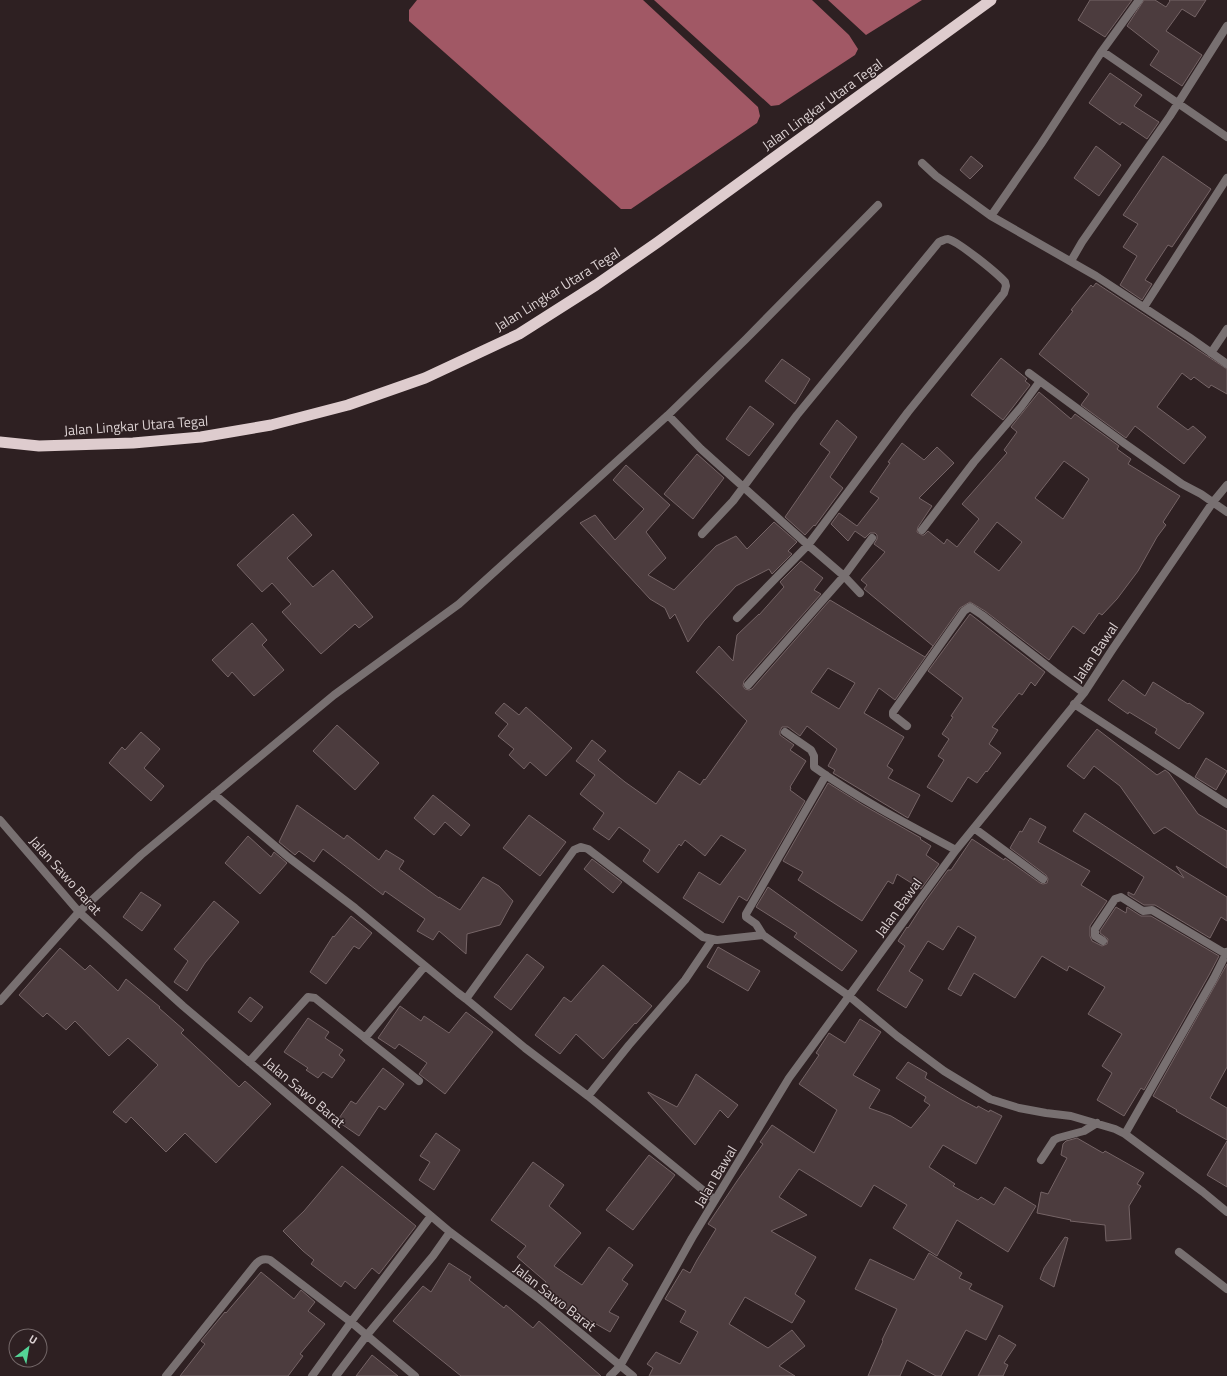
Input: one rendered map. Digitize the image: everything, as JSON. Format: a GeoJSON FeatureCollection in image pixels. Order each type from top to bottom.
{"type":"FeatureCollection","features":[{"type":"Feature","properties":{"kind":"highway","name":"Jalan Lingkar Utara Tegal"},"geometry":{"type":"LineString","coordinates":[[0,442],[39,446],[134,443],[201,437],[271,425],[348,405],[425,378],[519,334],[596,284],[665,237],[991,0]]}},
{"type":"Feature","properties":{"kind":"street"},"geometry":{"type":"LineString","coordinates":[[990,216],[1041,144],[1102,51],[1139,0]]}},
{"type":"Feature","properties":{"kind":"street"},"geometry":{"type":"LineString","coordinates":[[1071,261],[1082,242],[1178,102],[1227,26]]}},
{"type":"Feature","properties":{"kind":"street"},"geometry":{"type":"LineString","coordinates":[[1102,51],[1227,137]]}},
{"type":"Feature","properties":{"kind":"street"},"geometry":{"type":"LineString","coordinates":[[922,163],[936,176],[990,216],[1071,261],[1144,307],[1227,364]]}},
{"type":"Feature","properties":{"kind":"street"},"geometry":{"type":"LineString","coordinates":[[1144,307],[1227,178]]}},
{"type":"Feature","properties":{"kind":"street"},"geometry":{"type":"LineString","coordinates":[[0,1001],[80,912],[141,855],[334,695],[459,604],[668,416],[746,340],[878,205]]}},
{"type":"Feature","properties":{"kind":"street"},"geometry":{"type":"LineString","coordinates":[[702,534],[725,510],[797,414],[939,242],[949,239],[1005,282],[1006,286],[1004,293],[908,412],[808,545],[737,618]]}},
{"type":"Feature","properties":{"kind":"street"},"geometry":{"type":"LineString","coordinates":[[1211,354],[1227,329]]}},
{"type":"Feature","properties":{"kind":"street"},"geometry":{"type":"LineString","coordinates":[[1029,373],[1124,444],[1182,484],[1201,494],[1227,512]]}},
{"type":"Feature","properties":{"kind":"street"},"geometry":{"type":"LineString","coordinates":[[922,530],[974,462],[1021,407],[1040,381]]}},
{"type":"Feature","properties":{"kind":"street"},"geometry":{"type":"LineString","coordinates":[[668,416],[808,545],[844,576],[860,593]]}},
{"type":"Feature","properties":{"kind":"street","name":"Jalan Bawal"},"geometry":{"type":"LineString","coordinates":[[610,1376],[712,1198],[789,1078],[956,850],[1084,692],[1213,502],[1227,485]]}},
{"type":"Feature","properties":{"kind":"street"},"geometry":{"type":"LineString","coordinates":[[748,685],[844,576],[872,538]]}},
{"type":"Feature","properties":{"kind":"street"},"geometry":{"type":"LineString","coordinates":[[907,726],[895,717],[893,712],[964,611],[970,607],[1066,681],[1084,692]]}},
{"type":"Feature","properties":{"kind":"street"},"geometry":{"type":"LineString","coordinates":[[1074,704],[1227,804]]}},
{"type":"Feature","properties":{"kind":"street"},"geometry":{"type":"LineString","coordinates":[[785,732],[811,750],[814,756],[814,767],[884,812],[956,850]]}},
{"type":"Feature","properties":{"kind":"street"},"geometry":{"type":"LineString","coordinates":[[826,775],[774,868],[747,911],[746,917],[756,924],[763,935],[850,994],[897,1036],[944,1071],[990,1099],[1019,1108],[1071,1116],[1115,1129],[1125,1134],[1203,1192],[1227,1212]]}},
{"type":"Feature","properties":{"kind":"street"},"geometry":{"type":"LineString","coordinates":[[214,794],[288,857],[355,908],[525,1048],[588,1096],[712,1198]]}},
{"type":"Feature","properties":{"kind":"street","name":"Jalan Sawo Barat"},"geometry":{"type":"LineString","coordinates":[[0,820],[80,912],[183,1006],[450,1232],[538,1298],[633,1376]]}},
{"type":"Feature","properties":{"kind":"street"},"geometry":{"type":"LineString","coordinates":[[974,828],[1042,879]]}},
{"type":"Feature","properties":{"kind":"street"},"geometry":{"type":"LineString","coordinates":[[466,999],[574,850],[581,847],[588,849],[703,937],[712,940],[763,935]]}},
{"type":"Feature","properties":{"kind":"street"},"geometry":{"type":"LineString","coordinates":[[1103,941],[1095,936],[1095,929],[1115,899],[1121,897],[1143,911],[1152,910],[1227,953],[1125,1134]]}},
{"type":"Feature","properties":{"kind":"street"},"geometry":{"type":"LineString","coordinates":[[588,1096],[629,1045],[685,980],[712,940]]}},
{"type":"Feature","properties":{"kind":"street"},"geometry":{"type":"LineString","coordinates":[[365,1038],[425,966]]}},
{"type":"Feature","properties":{"kind":"street"},"geometry":{"type":"LineString","coordinates":[[249,1062],[308,997],[315,998],[419,1081]]}},
{"type":"Feature","properties":{"kind":"street"},"geometry":{"type":"LineString","coordinates":[[1041,1160],[1054,1140],[1084,1131],[1096,1124]]}},
{"type":"Feature","properties":{"kind":"street"},"geometry":{"type":"LineString","coordinates":[[312,1376],[431,1216]]}},
{"type":"Feature","properties":{"kind":"street"},"geometry":{"type":"LineString","coordinates":[[336,1376],[366,1335],[433,1256],[450,1232]]}},
{"type":"Feature","properties":{"kind":"street"},"geometry":{"type":"LineString","coordinates":[[1179,1252],[1227,1289]]}},
{"type":"Feature","properties":{"kind":"street"},"geometry":{"type":"LineString","coordinates":[[166,1376],[255,1265],[262,1260],[270,1260],[351,1322],[415,1376]]}},
{"type":"Feature","properties":{"kind":"shaded area"},"geometry":{"type":"Polygon","coordinates":[[[417,0],[643,0],[758,107],[760,116],[757,123],[631,209],[621,209],[409,21],[409,10],[417,0]]]}},
{"type":"Feature","properties":{"kind":"shaded area"},"geometry":{"type":"Polygon","coordinates":[[[654,0],[812,0],[849,35],[858,49],[855,55],[779,105],[771,106],[654,0]]]}},
{"type":"Feature","properties":{"kind":"shaded area"},"geometry":{"type":"Polygon","coordinates":[[[828,0],[922,0],[866,35],[828,0]]]}},
{"type":"Feature","properties":{"kind":"building"},"geometry":{"type":"Polygon","coordinates":[[[1090,0],[1132,0],[1105,37],[1078,20],[1090,0]]]}},
{"type":"Feature","properties":{"kind":"building"},"geometry":{"type":"Polygon","coordinates":[[[1144,0],[1155,0],[1166,7],[1170,1],[1169,0],[1206,0],[1195,17],[1182,9],[1166,31],[1202,55],[1182,86],[1150,65],[1159,51],[1127,26],[1144,0]]]}},
{"type":"Feature","properties":{"kind":"building"},"geometry":{"type":"Polygon","coordinates":[[[1110,73],[1142,95],[1134,106],[1159,122],[1147,139],[1122,122],[1120,125],[1089,103],[1110,73]]]}},
{"type":"Feature","properties":{"kind":"building"},"geometry":{"type":"Polygon","coordinates":[[[1096,146],[1121,165],[1099,196],[1074,178],[1096,146]]]}},
{"type":"Feature","properties":{"kind":"building"},"geometry":{"type":"Polygon","coordinates":[[[971,156],[983,166],[970,179],[960,170],[971,156]]]}},
{"type":"Feature","properties":{"kind":"building"},"geometry":{"type":"Polygon","coordinates":[[[1163,156],[1211,189],[1172,247],[1168,245],[1145,280],[1152,284],[1142,300],[1120,285],[1137,256],[1123,247],[1138,224],[1123,215],[1163,156]]]}},
{"type":"Feature","properties":{"kind":"building"},"geometry":{"type":"Polygon","coordinates":[[[1096,283],[1227,369],[1227,394],[1211,385],[1209,388],[1194,377],[1191,380],[1182,373],[1157,407],[1188,430],[1193,426],[1206,437],[1184,464],[1135,426],[1126,438],[1081,405],[1089,394],[1039,354],[1073,311],[1071,310],[1091,285],[1093,287],[1096,283]]]}},
{"type":"Feature","properties":{"kind":"building"},"geometry":{"type":"Polygon","coordinates":[[[1001,358],[1027,379],[1025,381],[1030,385],[1003,420],[971,395],[1001,358]]]}},
{"type":"Feature","properties":{"kind":"building"},"geometry":{"type":"Polygon","coordinates":[[[782,359],[810,379],[795,404],[765,381],[782,359]]]}},
{"type":"Feature","properties":{"kind":"building"},"geometry":{"type":"Polygon","coordinates":[[[1039,392],[1071,419],[1075,414],[1119,446],[1117,449],[1131,459],[1128,464],[1180,496],[1163,522],[1166,525],[1157,537],[1138,571],[1117,599],[1102,615],[1099,613],[1084,634],[1073,626],[1049,660],[985,611],[970,602],[960,608],[895,700],[879,688],[864,713],[904,737],[887,766],[893,770],[888,778],[920,795],[908,818],[833,773],[835,770],[828,766],[837,749],[807,726],[800,736],[788,727],[782,727],[780,735],[794,745],[790,750],[806,761],[790,787],[790,790],[805,801],[747,901],[739,896],[723,923],[683,898],[699,872],[720,885],[746,850],[721,835],[705,856],[685,840],[681,846],[679,844],[658,873],[643,861],[650,850],[619,827],[609,840],[593,829],[604,813],[580,794],[595,775],[576,761],[592,740],[606,751],[598,760],[625,782],[656,804],[679,771],[700,785],[704,779],[705,780],[747,721],[696,672],[719,646],[733,661],[737,635],[759,615],[784,587],[780,582],[801,561],[823,578],[814,590],[821,594],[744,681],[743,686],[745,689],[752,689],[830,600],[925,657],[933,646],[864,589],[867,585],[861,580],[885,552],[874,544],[877,539],[877,535],[875,533],[870,533],[865,538],[855,531],[848,541],[831,524],[839,513],[857,526],[879,498],[870,492],[890,463],[888,462],[902,443],[924,460],[937,447],[954,463],[919,498],[932,506],[918,527],[917,532],[924,535],[928,531],[944,544],[947,539],[957,547],[979,519],[962,504],[1007,453],[1004,450],[1017,432],[1011,427],[1039,392]],[[1064,461],[1035,498],[1063,519],[1089,479],[1064,461]],[[997,522],[974,552],[999,571],[1022,542],[997,522]],[[828,668],[811,692],[839,709],[855,683],[828,668]]]}},
{"type":"Feature","properties":{"kind":"building"},"geometry":{"type":"Polygon","coordinates":[[[750,406],[774,424],[749,456],[726,439],[750,406]]]}},
{"type":"Feature","properties":{"kind":"building"},"geometry":{"type":"Polygon","coordinates":[[[837,420],[857,437],[830,477],[843,488],[815,526],[814,525],[805,535],[785,517],[830,452],[820,444],[837,420]]]}},
{"type":"Feature","properties":{"kind":"building"},"geometry":{"type":"Polygon","coordinates":[[[697,454],[724,478],[693,519],[664,494],[697,454]]]}},
{"type":"Feature","properties":{"kind":"building"},"geometry":{"type":"Polygon","coordinates":[[[626,465],[670,505],[646,532],[666,558],[648,575],[674,590],[716,546],[736,536],[747,549],[774,522],[797,542],[788,551],[792,554],[772,574],[769,569],[736,586],[704,621],[688,642],[675,614],[670,619],[665,608],[650,599],[580,523],[595,515],[615,540],[644,509],[613,480],[626,465]]]}},
{"type":"Feature","properties":{"kind":"building"},"geometry":{"type":"Polygon","coordinates":[[[293,514],[312,535],[287,558],[313,587],[333,570],[373,617],[359,628],[355,624],[321,654],[282,612],[291,604],[272,583],[262,592],[237,565],[293,514]]]}},
{"type":"Feature","properties":{"kind":"building"},"geometry":{"type":"Polygon","coordinates":[[[970,614],[1045,672],[1035,686],[1031,682],[1022,695],[1019,693],[992,727],[998,730],[989,744],[1001,753],[977,783],[968,777],[952,802],[927,787],[944,760],[938,756],[949,739],[942,734],[953,717],[951,716],[963,698],[928,671],[970,614]]]}},
{"type":"Feature","properties":{"kind":"building"},"geometry":{"type":"Polygon","coordinates":[[[252,623],[267,640],[262,645],[284,670],[254,696],[232,672],[228,677],[212,660],[252,623]]]}},
{"type":"Feature","properties":{"kind":"building"},"geometry":{"type":"Polygon","coordinates":[[[1123,680],[1145,696],[1153,682],[1204,713],[1179,749],[1155,733],[1157,729],[1129,712],[1128,714],[1108,700],[1123,680]]]}},
{"type":"Feature","properties":{"kind":"building"},"geometry":{"type":"Polygon","coordinates":[[[504,703],[519,715],[526,707],[572,748],[546,776],[530,762],[524,769],[509,755],[514,749],[498,736],[508,724],[495,713],[504,703]]]}},
{"type":"Feature","properties":{"kind":"building"},"geometry":{"type":"Polygon","coordinates":[[[337,725],[379,763],[355,790],[313,751],[337,725]]]}},
{"type":"Feature","properties":{"kind":"building"},"geometry":{"type":"Polygon","coordinates":[[[1097,729],[1157,775],[1165,770],[1169,773],[1198,814],[1227,831],[1227,868],[1165,827],[1154,834],[1120,786],[1094,766],[1084,779],[1067,766],[1097,729]]]}},
{"type":"Feature","properties":{"kind":"building"},"geometry":{"type":"Polygon","coordinates":[[[141,732],[160,749],[144,768],[164,786],[151,801],[109,763],[122,747],[125,750],[141,732]]]}},
{"type":"Feature","properties":{"kind":"building"},"geometry":{"type":"Polygon","coordinates":[[[1206,758],[1227,771],[1216,790],[1195,777],[1206,758]]]}},
{"type":"Feature","properties":{"kind":"building"},"geometry":{"type":"Polygon","coordinates":[[[828,783],[921,838],[920,839],[931,846],[926,855],[939,864],[921,889],[897,874],[893,884],[888,881],[862,921],[798,880],[803,872],[783,861],[828,783]]]}},
{"type":"Feature","properties":{"kind":"building"},"geometry":{"type":"Polygon","coordinates":[[[433,795],[470,825],[461,836],[445,822],[434,835],[414,818],[433,795]]]}},
{"type":"Feature","properties":{"kind":"building"},"geometry":{"type":"Polygon","coordinates":[[[297,805],[344,839],[347,835],[379,860],[386,850],[404,861],[399,869],[439,898],[460,910],[483,877],[499,886],[513,901],[500,925],[467,934],[466,954],[439,931],[433,940],[417,931],[425,919],[385,891],[383,895],[323,849],[314,862],[299,851],[295,855],[279,842],[297,805]]]}},
{"type":"Feature","properties":{"kind":"building"},"geometry":{"type":"Polygon","coordinates":[[[1085,813],[1184,878],[1176,866],[1227,897],[1227,921],[1221,917],[1210,938],[1155,905],[1144,905],[1128,895],[1128,892],[1134,895],[1144,877],[1073,831],[1085,813]]]}},
{"type":"Feature","properties":{"kind":"building"},"geometry":{"type":"Polygon","coordinates":[[[529,815],[566,842],[540,876],[503,848],[529,815]]]}},
{"type":"Feature","properties":{"kind":"building"},"geometry":{"type":"Polygon","coordinates":[[[1030,818],[1046,827],[1038,842],[1090,871],[1081,885],[1107,901],[1090,926],[1090,936],[1092,941],[1102,946],[1107,944],[1108,939],[1100,933],[1100,931],[1116,907],[1126,913],[1127,907],[1141,916],[1151,916],[1219,956],[1144,1090],[1141,1088],[1124,1116],[1097,1100],[1112,1073],[1102,1066],[1122,1034],[1088,1014],[1105,987],[1069,966],[1067,971],[1042,956],[1015,998],[974,973],[961,996],[948,989],[976,937],[958,926],[943,950],[928,941],[909,971],[923,980],[906,1008],[877,990],[905,946],[898,941],[924,903],[948,870],[951,870],[972,839],[1004,860],[1005,858],[1040,883],[1047,883],[1048,879],[1046,875],[1010,848],[1030,818]]]}},
{"type":"Feature","properties":{"kind":"building"},"geometry":{"type":"Polygon","coordinates":[[[248,836],[271,857],[274,852],[287,863],[260,894],[225,863],[248,836]]]}},
{"type":"Feature","properties":{"kind":"building"},"geometry":{"type":"Polygon","coordinates":[[[592,859],[622,882],[613,893],[584,869],[592,859]]]}},
{"type":"Feature","properties":{"kind":"building"},"geometry":{"type":"Polygon","coordinates":[[[768,887],[857,951],[842,971],[794,937],[797,933],[756,907],[768,887]]]}},
{"type":"Feature","properties":{"kind":"building"},"geometry":{"type":"Polygon","coordinates":[[[141,892],[161,905],[142,931],[123,917],[141,892]]]}},
{"type":"Feature","properties":{"kind":"building"},"geometry":{"type":"Polygon","coordinates":[[[214,901],[239,922],[205,963],[187,991],[174,982],[188,961],[174,949],[214,901]]]}},
{"type":"Feature","properties":{"kind":"building"},"geometry":{"type":"Polygon","coordinates":[[[351,916],[372,933],[359,949],[354,946],[326,984],[310,972],[333,936],[334,937],[351,916]]]}},
{"type":"Feature","properties":{"kind":"building"},"geometry":{"type":"Polygon","coordinates":[[[718,947],[760,971],[748,991],[707,967],[718,947]]]}},
{"type":"Feature","properties":{"kind":"building"},"geometry":{"type":"Polygon","coordinates":[[[60,948],[85,970],[90,965],[118,991],[126,979],[160,1007],[159,1008],[184,1030],[181,1033],[239,1087],[245,1081],[271,1104],[216,1163],[185,1133],[166,1152],[131,1117],[126,1123],[113,1112],[158,1065],[128,1038],[109,1056],[75,1021],[66,1030],[47,1013],[43,1017],[19,995],[60,948]]]}},
{"type":"Feature","properties":{"kind":"building"},"geometry":{"type":"Polygon","coordinates":[[[527,954],[544,967],[511,1010],[494,997],[527,954]]]}},
{"type":"Feature","properties":{"kind":"building"},"geometry":{"type":"Polygon","coordinates":[[[1227,964],[1227,1067],[1210,1098],[1227,1108],[1227,1140],[1153,1096],[1227,964]]]}},
{"type":"Feature","properties":{"kind":"building"},"geometry":{"type":"Polygon","coordinates":[[[603,965],[652,1006],[603,1059],[576,1034],[560,1054],[535,1035],[564,997],[571,1002],[603,965]]]}},
{"type":"Feature","properties":{"kind":"building"},"geometry":{"type":"Polygon","coordinates":[[[250,997],[263,1007],[251,1022],[238,1012],[250,997]]]}},
{"type":"Feature","properties":{"kind":"building"},"geometry":{"type":"Polygon","coordinates":[[[400,1006],[421,1021],[424,1016],[449,1033],[466,1012],[493,1032],[445,1094],[419,1074],[427,1063],[399,1044],[395,1049],[378,1038],[400,1006]]]}},
{"type":"Feature","properties":{"kind":"building"},"geometry":{"type":"Polygon","coordinates":[[[308,1018],[329,1032],[325,1038],[343,1050],[339,1055],[345,1060],[332,1078],[323,1072],[318,1078],[306,1070],[308,1068],[284,1052],[308,1018]]]}},
{"type":"Feature","properties":{"kind":"building"},"geometry":{"type":"Polygon","coordinates":[[[860,1019],[881,1032],[853,1075],[880,1090],[869,1108],[891,1116],[911,1128],[930,1105],[924,1101],[926,1097],[896,1078],[908,1062],[927,1073],[925,1078],[960,1099],[977,1108],[978,1106],[989,1112],[990,1110],[1002,1116],[976,1164],[943,1145],[929,1167],[955,1184],[953,1186],[978,1200],[981,1197],[994,1205],[1005,1187],[1036,1206],[1008,1252],[957,1220],[937,1256],[893,1228],[907,1205],[874,1185],[861,1207],[799,1169],[779,1197],[807,1215],[771,1231],[816,1257],[795,1294],[805,1301],[792,1323],[745,1297],[729,1324],[768,1348],[792,1330],[805,1346],[779,1366],[795,1376],[649,1376],[653,1368],[647,1364],[656,1352],[680,1364],[698,1332],[680,1322],[686,1311],[665,1299],[683,1269],[690,1273],[716,1229],[708,1224],[763,1144],[760,1142],[772,1125],[814,1153],[837,1110],[799,1084],[819,1055],[816,1053],[829,1033],[845,1043],[860,1019]]]}},
{"type":"Feature","properties":{"kind":"building"},"geometry":{"type":"Polygon","coordinates":[[[383,1068],[404,1084],[385,1110],[379,1106],[359,1136],[337,1121],[351,1101],[356,1104],[383,1068]]]}},
{"type":"Feature","properties":{"kind":"building"},"geometry":{"type":"Polygon","coordinates":[[[696,1074],[738,1105],[728,1118],[720,1110],[695,1145],[648,1092],[677,1107],[696,1074]]]}},
{"type":"Feature","properties":{"kind":"building"},"geometry":{"type":"Polygon","coordinates":[[[436,1133],[460,1150],[434,1190],[419,1180],[430,1162],[420,1156],[436,1133]]]}},
{"type":"Feature","properties":{"kind":"building"},"geometry":{"type":"Polygon","coordinates":[[[1077,1138],[1103,1153],[1105,1151],[1144,1173],[1137,1184],[1141,1186],[1129,1206],[1131,1239],[1106,1241],[1105,1225],[1070,1221],[1071,1220],[1037,1213],[1041,1192],[1048,1194],[1067,1158],[1061,1155],[1063,1144],[1066,1141],[1077,1138]]]}},
{"type":"Feature","properties":{"kind":"building"},"geometry":{"type":"Polygon","coordinates":[[[1227,1141],[1227,1187],[1207,1175],[1227,1141]]]}},
{"type":"Feature","properties":{"kind":"building"},"geometry":{"type":"Polygon","coordinates":[[[649,1155],[675,1175],[633,1230],[606,1210],[649,1155]]]}},
{"type":"Feature","properties":{"kind":"building"},"geometry":{"type":"Polygon","coordinates":[[[533,1162],[564,1185],[549,1206],[581,1233],[554,1266],[582,1285],[609,1247],[633,1265],[622,1280],[628,1284],[609,1312],[619,1317],[610,1332],[589,1320],[587,1323],[540,1291],[546,1282],[517,1257],[526,1246],[491,1220],[533,1162]]]}},
{"type":"Feature","properties":{"kind":"building"},"geometry":{"type":"Polygon","coordinates":[[[342,1166],[416,1226],[379,1274],[372,1268],[355,1289],[345,1281],[341,1287],[311,1264],[314,1260],[283,1231],[304,1211],[342,1166]]]}},
{"type":"Feature","properties":{"kind":"building"},"geometry":{"type":"Polygon","coordinates":[[[1065,1237],[1068,1238],[1054,1287],[1040,1279],[1044,1268],[1065,1237]]]}},
{"type":"Feature","properties":{"kind":"building"},"geometry":{"type":"Polygon","coordinates":[[[929,1253],[962,1273],[959,1278],[972,1284],[969,1289],[1003,1306],[986,1340],[966,1330],[941,1376],[936,1376],[907,1360],[900,1376],[868,1376],[883,1341],[882,1340],[897,1309],[855,1289],[870,1259],[914,1280],[929,1253]]]}},
{"type":"Feature","properties":{"kind":"building"},"geometry":{"type":"Polygon","coordinates":[[[449,1263],[471,1277],[469,1280],[504,1308],[506,1305],[533,1328],[539,1321],[601,1376],[461,1376],[393,1321],[423,1286],[431,1292],[449,1263]]]}},
{"type":"Feature","properties":{"kind":"building"},"geometry":{"type":"Polygon","coordinates":[[[261,1272],[294,1299],[301,1290],[315,1302],[308,1311],[325,1324],[300,1354],[303,1356],[288,1376],[180,1376],[205,1344],[201,1341],[261,1272]]]}},
{"type":"Feature","properties":{"kind":"building"},"geometry":{"type":"Polygon","coordinates":[[[999,1335],[1016,1345],[1004,1363],[1008,1365],[1003,1376],[978,1376],[999,1335]]]}},
{"type":"Feature","properties":{"kind":"building"},"geometry":{"type":"Polygon","coordinates":[[[372,1355],[398,1376],[356,1376],[372,1355]]]}}]}
